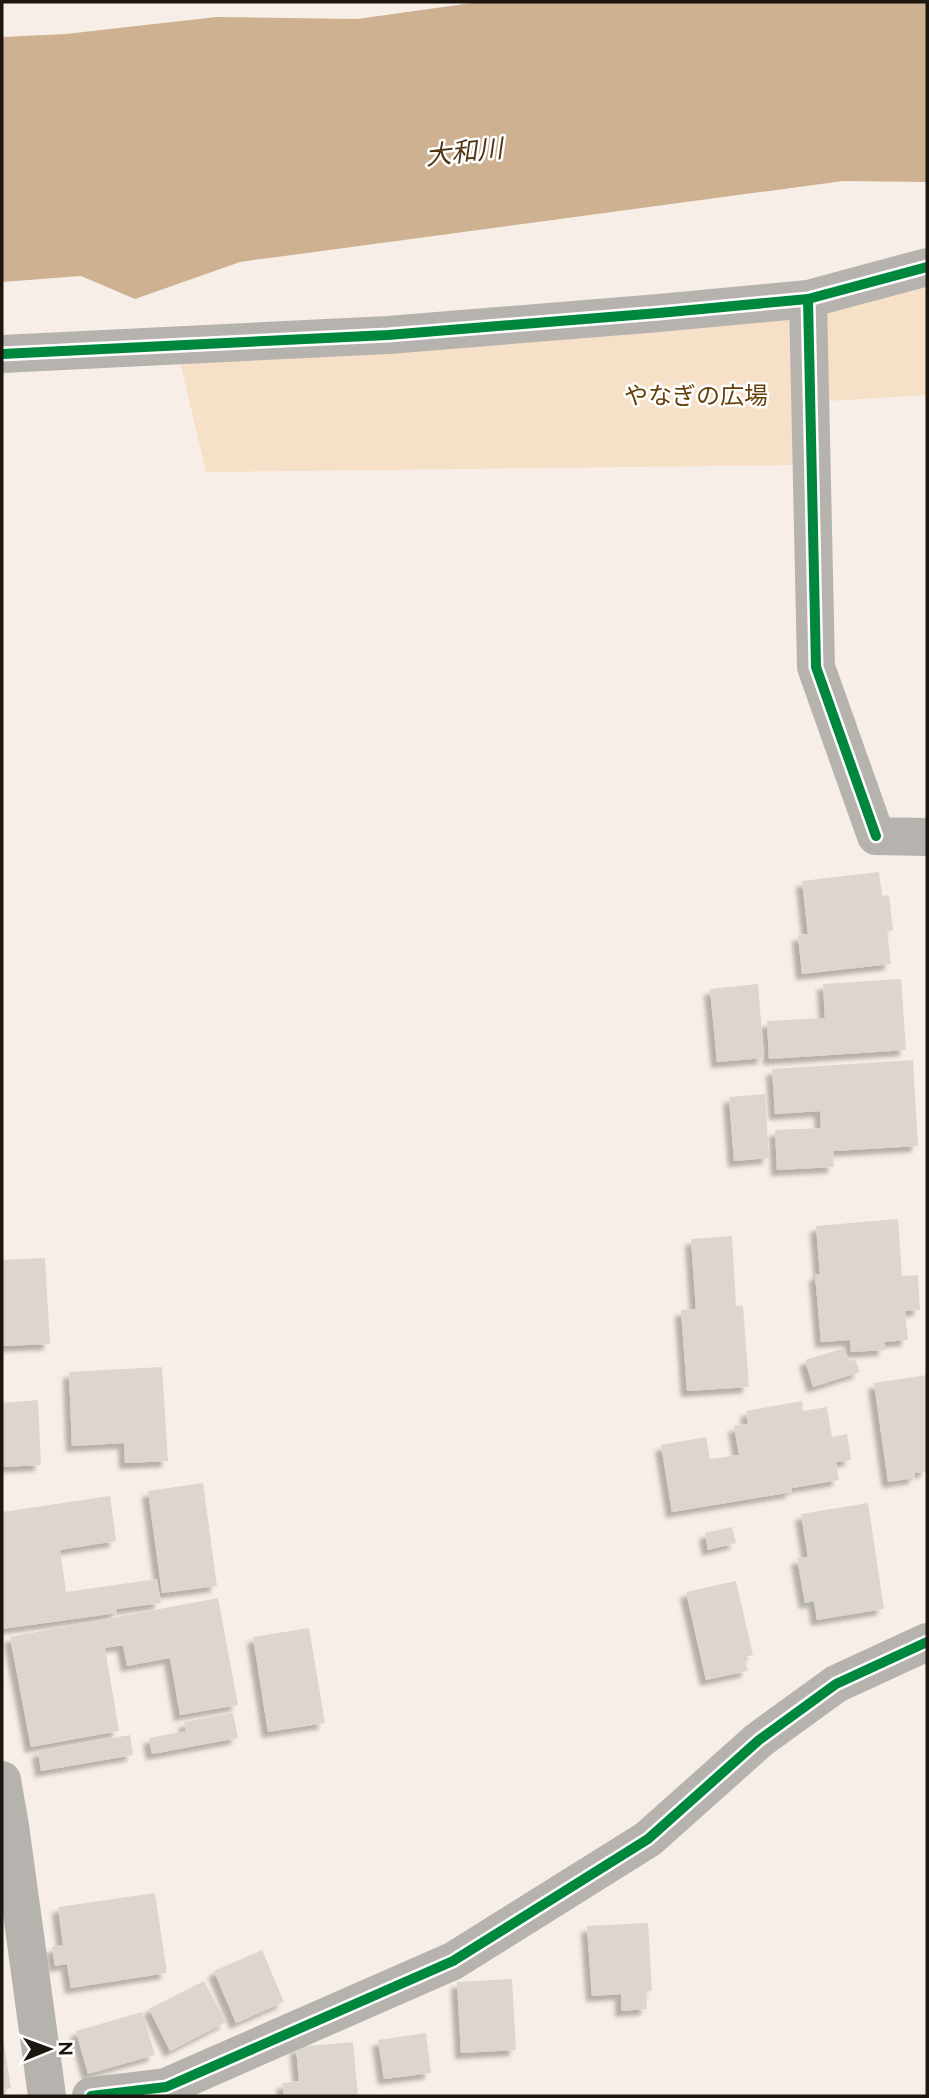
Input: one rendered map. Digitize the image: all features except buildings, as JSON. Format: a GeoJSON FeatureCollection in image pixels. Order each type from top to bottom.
{"type":"FeatureCollection","features":[{"type":"Feature","properties":{"kind":"street"},"geometry":{"type":"LineString","coordinates":[[2,354],[388,335],[808,299],[927,267]]}},
{"type":"Feature","properties":{"kind":"street"},"geometry":{"type":"LineString","coordinates":[[808,299],[816,667],[876,836],[927,837]]}},
{"type":"Feature","properties":{"kind":"street"},"geometry":{"type":"LineString","coordinates":[[91,2096],[166,2087],[453,1961],[648,1839],[759,1740],[836,1684],[927,1642]]}},
{"type":"Feature","properties":{"kind":"street"},"geometry":{"type":"LineString","coordinates":[[2,1780],[47,2096]]}},
{"type":"Feature","properties":{"kind":"green space","name":"やなぎの広場"},"geometry":{"type":"Polygon","coordinates":[[[927,285],[927,395],[829,401],[817,307],[927,285]]]}},
{"type":"Feature","properties":{"kind":"green space","name":"やなぎの広場"},"geometry":{"type":"Polygon","coordinates":[[[799,315],[796,465],[206,472],[180,362],[799,315]]]}},
{"type":"Feature","properties":{"kind":"water","name":"大和川"},"geometry":{"type":"Polygon","coordinates":[[[479,2],[927,2],[927,182],[843,181],[240,262],[135,299],[81,276],[2,282],[2,37],[66,34],[216,17],[357,19],[479,2]]]}},
{"type":"Feature","properties":{"kind":"cycle path"},"geometry":{"type":"LineString","coordinates":[[2,354],[388,335],[808,299],[927,267]]}},
{"type":"Feature","properties":{"kind":"cycle path"},"geometry":{"type":"LineString","coordinates":[[808,299],[816,667],[876,836]]}},
{"type":"Feature","properties":{"kind":"cycle path"},"geometry":{"type":"LineString","coordinates":[[91,2096],[166,2087],[453,1961],[648,1839],[759,1740],[836,1684],[927,1642]]}}]}
